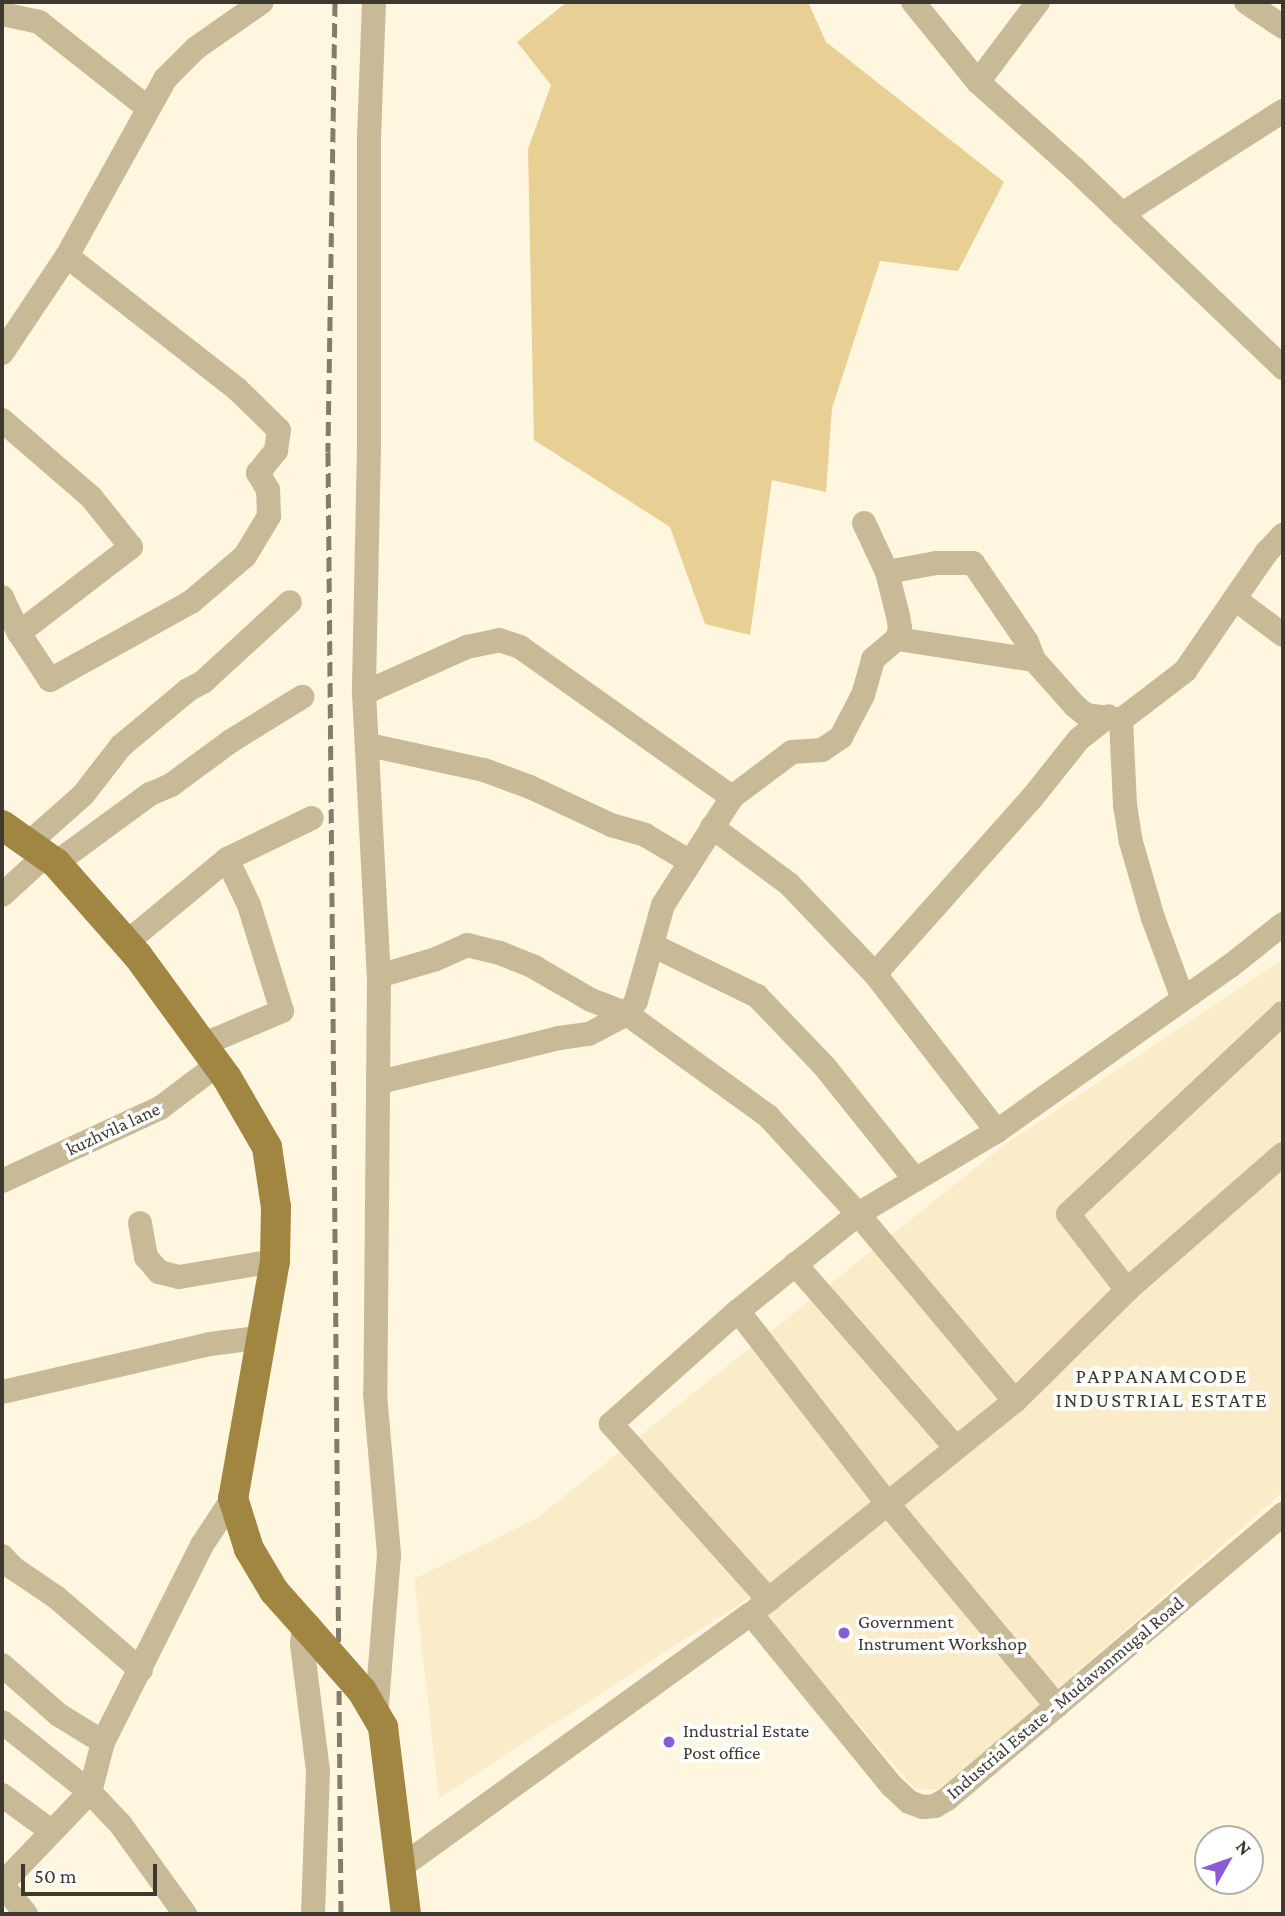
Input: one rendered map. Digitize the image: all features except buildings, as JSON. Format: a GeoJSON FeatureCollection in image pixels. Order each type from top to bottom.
{"type":"FeatureCollection","features":[{"type":"Feature","properties":{"kind":"main road"},"geometry":{"type":"LineString","coordinates":[[2,825],[44,853],[138,956],[210,1055],[267,1147],[276,1207],[275,1261],[264,1337],[233,1498],[249,1549],[274,1591],[369,1704],[383,1727],[406,1914]]}},
{"type":"Feature","properties":{"kind":"street"},"geometry":{"type":"LineString","coordinates":[[2,353],[67,256],[164,79],[196,48],[262,2]]}},
{"type":"Feature","properties":{"kind":"street"},"geometry":{"type":"LineString","coordinates":[[369,1704],[389,1555],[375,1394],[379,976],[365,692],[369,447],[369,138],[374,2]]}},
{"type":"Feature","properties":{"kind":"street"},"geometry":{"type":"LineString","coordinates":[[913,2],[978,82],[1122,214],[1283,368]]}},
{"type":"Feature","properties":{"kind":"street"},"geometry":{"type":"LineString","coordinates":[[978,82],[1038,2]]}},
{"type":"Feature","properties":{"kind":"street"},"geometry":{"type":"LineString","coordinates":[[1246,2],[1283,27]]}},
{"type":"Feature","properties":{"kind":"street"},"geometry":{"type":"LineString","coordinates":[[2,14],[39,22],[148,108]]}},
{"type":"Feature","properties":{"kind":"street"},"geometry":{"type":"LineString","coordinates":[[1122,214],[1283,111]]}},
{"type":"Feature","properties":{"kind":"street"},"geometry":{"type":"LineString","coordinates":[[2,597],[19,633],[50,680],[191,602],[245,556],[269,516],[268,490],[258,473],[276,451],[279,430],[237,389],[67,256]]}},
{"type":"Feature","properties":{"kind":"street"},"geometry":{"type":"LineString","coordinates":[[2,419],[92,496],[131,547],[19,633]]}},
{"type":"Feature","properties":{"kind":"street"},"geometry":{"type":"LineString","coordinates":[[380,1082],[559,1038],[589,1034],[626,1014],[636,1001],[663,905],[732,797],[792,752],[822,750],[841,737],[863,695],[873,659],[897,639],[900,628],[887,572],[864,523]]}},
{"type":"Feature","properties":{"kind":"street"},"geometry":{"type":"LineString","coordinates":[[875,974],[1032,798],[1079,739],[1185,671],[1266,553],[1283,535]]}},
{"type":"Feature","properties":{"kind":"street"},"geometry":{"type":"LineString","coordinates":[[887,572],[936,563],[973,563],[1027,642],[1034,660],[1086,715],[1115,718]]}},
{"type":"Feature","properties":{"kind":"street"},"geometry":{"type":"LineString","coordinates":[[1235,599],[1283,635]]}},
{"type":"Feature","properties":{"kind":"street"},"geometry":{"type":"LineString","coordinates":[[2,894],[44,853],[83,795],[121,746],[188,690],[203,681],[290,603]]}},
{"type":"Feature","properties":{"kind":"street"},"geometry":{"type":"LineString","coordinates":[[365,692],[467,648],[499,639],[520,647],[732,797]]}},
{"type":"Feature","properties":{"kind":"street"},"geometry":{"type":"LineString","coordinates":[[897,639],[1034,660]]}},
{"type":"Feature","properties":{"kind":"street"},"geometry":{"type":"LineString","coordinates":[[44,853],[171,785],[231,741],[302,697]]}},
{"type":"Feature","properties":{"kind":"street"},"geometry":{"type":"LineString","coordinates":[[1115,718],[1131,842],[1153,918],[1184,999]]}},
{"type":"Feature","properties":{"kind":"street"},"geometry":{"type":"LineString","coordinates":[[369,744],[484,770],[518,782],[611,825],[645,835],[689,861]]}},
{"type":"Feature","properties":{"kind":"street"},"geometry":{"type":"LineString","coordinates":[[138,933],[228,859],[312,818]]}},
{"type":"Feature","properties":{"kind":"street"},"geometry":{"type":"LineString","coordinates":[[712,827],[789,884],[875,974],[997,1131]]}},
{"type":"Feature","properties":{"kind":"street","name":"kuzhvila lane"},"geometry":{"type":"LineString","coordinates":[[2,1181],[160,1108],[210,1055],[282,1012],[257,939],[249,905],[228,859]]}},
{"type":"Feature","properties":{"kind":"street"},"geometry":{"type":"LineString","coordinates":[[760,1607],[611,1424],[738,1311],[858,1214],[914,1178],[997,1131],[1184,999],[1283,924]]}},
{"type":"Feature","properties":{"kind":"street"},"geometry":{"type":"LineString","coordinates":[[379,976],[436,959],[467,945],[500,953],[534,967],[592,1000],[626,1014],[768,1116],[858,1214],[1015,1401]]}},
{"type":"Feature","properties":{"kind":"street"},"geometry":{"type":"LineString","coordinates":[[652,945],[757,996],[825,1067],[914,1178]]}},
{"type":"Feature","properties":{"kind":"street"},"geometry":{"type":"LineString","coordinates":[[1127,1290],[1068,1214],[1282,1017]]}},
{"type":"Feature","properties":{"kind":"street"},"geometry":{"type":"LineString","coordinates":[[401,1867],[760,1607],[1015,1401],[1127,1290],[1283,1154]]}},
{"type":"Feature","properties":{"kind":"street"},"geometry":{"type":"LineString","coordinates":[[139,1223],[146,1257],[159,1272],[179,1277],[275,1261]]}},
{"type":"Feature","properties":{"kind":"street"},"geometry":{"type":"LineString","coordinates":[[795,1264],[956,1448]]}},
{"type":"Feature","properties":{"kind":"street"},"geometry":{"type":"LineString","coordinates":[[738,1311],[887,1503],[1058,1706]]}},
{"type":"Feature","properties":{"kind":"street"},"geometry":{"type":"LineString","coordinates":[[2,1392],[210,1344],[264,1337]]}},
{"type":"Feature","properties":{"kind":"street"},"geometry":{"type":"LineString","coordinates":[[26,1914],[2,1884],[51,1830],[90,1793],[103,1742],[202,1545],[233,1498]]}},
{"type":"Feature","properties":{"kind":"street","name":"Industrial Estate - Mudavanmugal Road"},"geometry":{"type":"LineString","coordinates":[[760,1607],[892,1786],[909,1802],[923,1807],[947,1799],[1283,1514]]}},
{"type":"Feature","properties":{"kind":"street"},"geometry":{"type":"LineString","coordinates":[[2,1556],[13,1568],[56,1597],[141,1670]]}},
{"type":"Feature","properties":{"kind":"street"},"geometry":{"type":"LineString","coordinates":[[305,1625],[302,1644],[318,1770],[313,1914]]}},
{"type":"Feature","properties":{"kind":"street"},"geometry":{"type":"LineString","coordinates":[[2,1665],[59,1714],[103,1742]]}},
{"type":"Feature","properties":{"kind":"street"},"geometry":{"type":"LineString","coordinates":[[2,1723],[90,1793],[121,1825],[185,1914]]}},
{"type":"Feature","properties":{"kind":"street"},"geometry":{"type":"LineString","coordinates":[[2,1795],[51,1830]]}},
{"type":"Feature","properties":{"kind":"shaded area"},"geometry":{"type":"Polygon","coordinates":[[[567,2],[808,2],[826,42],[1004,182],[958,271],[880,261],[832,408],[826,492],[772,480],[750,635],[705,624],[670,527],[534,440],[528,149],[551,85],[517,42],[567,2]]]}},
{"type":"Feature","properties":{"kind":"shaded area"},"geometry":{"type":"Polygon","coordinates":[[[1283,959],[1283,1492],[943,1789],[915,1789],[749,1598],[439,1798],[414,1579],[537,1518],[1003,1146],[1283,959]]]}},
{"type":"Feature","properties":{"kind":"railway"},"geometry":{"type":"LineString","coordinates":[[335,2],[328,452],[341,1914]]}},
{"type":"Feature","properties":{"kind":"place","name":"Government Instrument Workshop"},"geometry":{"type":"Point","coordinates":[844,1633]}},
{"type":"Feature","properties":{"kind":"place","name":"Industrial Estate Post office"},"geometry":{"type":"Point","coordinates":[669,1742]}},
{"type":"Feature","properties":{"kind":"district","name":"PAPPANAMCODE INDUSTRIAL ESTATE"},"geometry":{"type":"Point","coordinates":[1162,1388]}}]}
